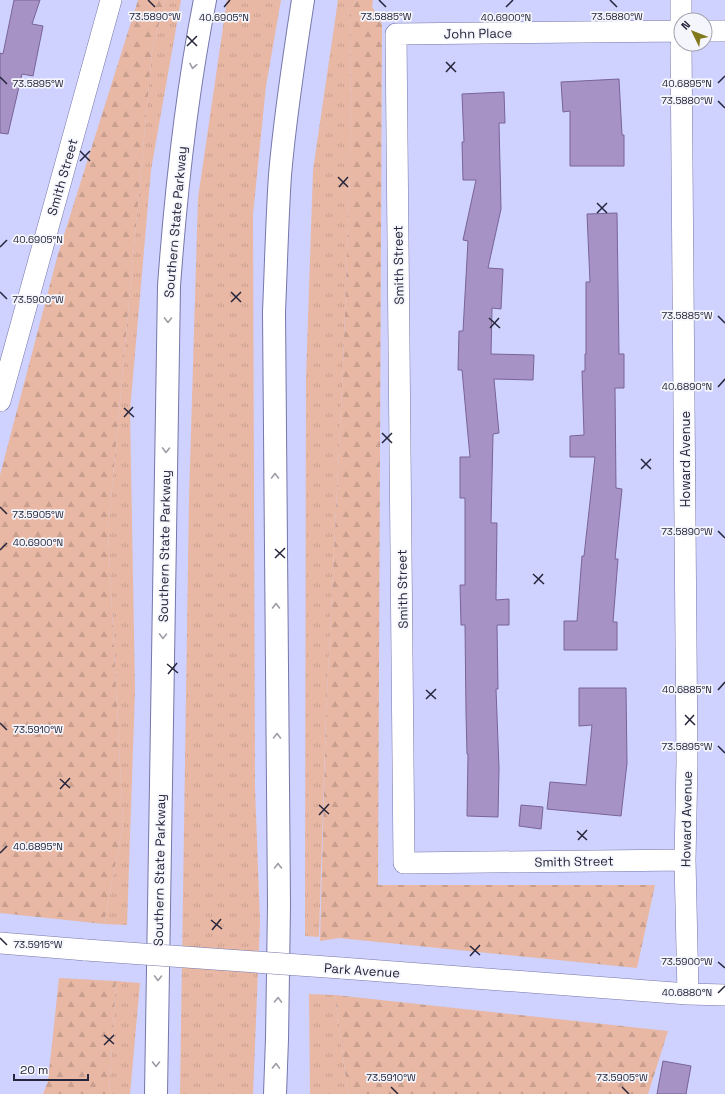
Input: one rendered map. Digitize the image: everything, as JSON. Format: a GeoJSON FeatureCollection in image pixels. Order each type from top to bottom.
{"type":"FeatureCollection","features":[{"type":"Feature","properties":{"kind":"highway","name":"Southern State Parkway"},"geometry":{"type":"LineString","coordinates":[[156,1094],[168,286],[183,133],[205,0]]}},
{"type":"Feature","properties":{"kind":"highway"},"geometry":{"type":"LineString","coordinates":[[275,1094],[279,905],[274,312],[277,220],[282,159],[303,0]]}},
{"type":"Feature","properties":{"kind":"street","name":"Smith Street"},"geometry":{"type":"LineString","coordinates":[[0,401],[112,0]]}},
{"type":"Feature","properties":{"kind":"street"},"geometry":{"type":"LineString","coordinates":[[681,0],[681,12]]}},
{"type":"Feature","properties":{"kind":"street","name":"John Place"},"geometry":{"type":"LineString","coordinates":[[396,34],[673,31]]}},
{"type":"Feature","properties":{"kind":"street"},"geometry":{"type":"LineString","coordinates":[[713,31],[725,31]]}},
{"type":"Feature","properties":{"kind":"street","name":"Smith Street"},"geometry":{"type":"LineString","coordinates":[[396,34],[404,863],[685,860]]}},
{"type":"Feature","properties":{"kind":"street","name":"Howard Avenue"},"geometry":{"type":"LineString","coordinates":[[681,52],[687,762],[685,860],[688,994]]}},
{"type":"Feature","properties":{"kind":"street","name":"Park Avenue"},"geometry":{"type":"LineString","coordinates":[[0,943],[688,994],[725,995]]}},
{"type":"Feature","properties":{"kind":"green space"},"geometry":{"type":"Polygon","coordinates":[[[138,0],[165,0],[152,51],[108,531],[123,824],[104,924],[0,913],[0,475],[58,254],[138,0]]]}},
{"type":"Feature","properties":{"kind":"green space"},"geometry":{"type":"Polygon","coordinates":[[[165,0],[181,0],[151,170],[130,411],[135,690],[127,925],[104,924],[123,824],[108,531],[152,51],[165,0]]]}},
{"type":"Feature","properties":{"kind":"green space"},"geometry":{"type":"Polygon","coordinates":[[[227,0],[281,0],[266,86],[253,214],[255,787],[260,922],[253,1094],[180,1094],[189,498],[198,198],[227,0]]]}},
{"type":"Feature","properties":{"kind":"green space"},"geometry":{"type":"Polygon","coordinates":[[[338,0],[357,0],[351,8],[350,168],[343,368],[326,715],[319,937],[305,936],[306,378],[313,170],[338,0]]]}},
{"type":"Feature","properties":{"kind":"green space"},"geometry":{"type":"Polygon","coordinates":[[[357,0],[373,0],[372,7],[382,24],[378,885],[655,885],[637,968],[339,938],[320,941],[326,715],[343,368],[350,168],[351,8],[357,0]]]}},
{"type":"Feature","properties":{"kind":"green space"},"geometry":{"type":"Polygon","coordinates":[[[59,978],[116,981],[109,1094],[43,1094],[48,1081],[59,978]]]}},
{"type":"Feature","properties":{"kind":"green space"},"geometry":{"type":"Polygon","coordinates":[[[116,981],[140,983],[130,1094],[109,1094],[116,981]]]}},
{"type":"Feature","properties":{"kind":"green space"},"geometry":{"type":"Polygon","coordinates":[[[309,994],[335,995],[348,1094],[310,1094],[309,994]]]}},
{"type":"Feature","properties":{"kind":"green space"},"geometry":{"type":"Polygon","coordinates":[[[335,995],[668,1031],[648,1094],[348,1094],[335,995]]]}},
{"type":"Feature","properties":{"kind":"building"},"geometry":{"type":"Polygon","coordinates":[[[14,0],[40,0],[32,24],[43,26],[33,76],[22,74],[8,134],[0,133],[0,53],[3,54],[14,0]]]}},
{"type":"Feature","properties":{"kind":"building"},"geometry":{"type":"Polygon","coordinates":[[[619,79],[622,135],[624,135],[624,166],[570,166],[570,111],[563,112],[561,82],[619,79]]]}},
{"type":"Feature","properties":{"kind":"building"},"geometry":{"type":"Polygon","coordinates":[[[504,92],[505,123],[499,123],[501,209],[488,268],[503,269],[501,309],[492,308],[491,354],[534,355],[533,380],[494,379],[499,433],[493,434],[491,523],[497,523],[496,600],[509,599],[509,625],[497,625],[498,689],[496,689],[499,768],[498,817],[467,816],[468,754],[465,625],[461,625],[460,585],[465,585],[465,498],[460,498],[460,457],[470,457],[462,370],[458,370],[459,331],[463,331],[468,241],[463,240],[476,180],[463,180],[462,142],[464,142],[462,94],[504,92]]]}},
{"type":"Feature","properties":{"kind":"building"},"geometry":{"type":"Polygon","coordinates":[[[617,213],[619,354],[624,354],[624,388],[615,388],[616,488],[622,489],[615,559],[618,559],[613,622],[617,622],[617,650],[564,650],[564,621],[577,621],[582,556],[584,556],[595,457],[570,457],[570,436],[584,435],[582,371],[585,371],[586,354],[586,282],[590,282],[587,214],[617,213]]]}},
{"type":"Feature","properties":{"kind":"building"},"geometry":{"type":"Polygon","coordinates":[[[579,688],[626,688],[627,763],[621,816],[547,809],[550,782],[586,785],[592,725],[579,726],[579,688]]]}},
{"type":"Feature","properties":{"kind":"building"},"geometry":{"type":"Polygon","coordinates":[[[521,805],[543,807],[541,829],[519,826],[521,805]]]}},
{"type":"Feature","properties":{"kind":"building"},"geometry":{"type":"Polygon","coordinates":[[[663,1061],[691,1066],[686,1094],[657,1094],[663,1061]]]}}]}
